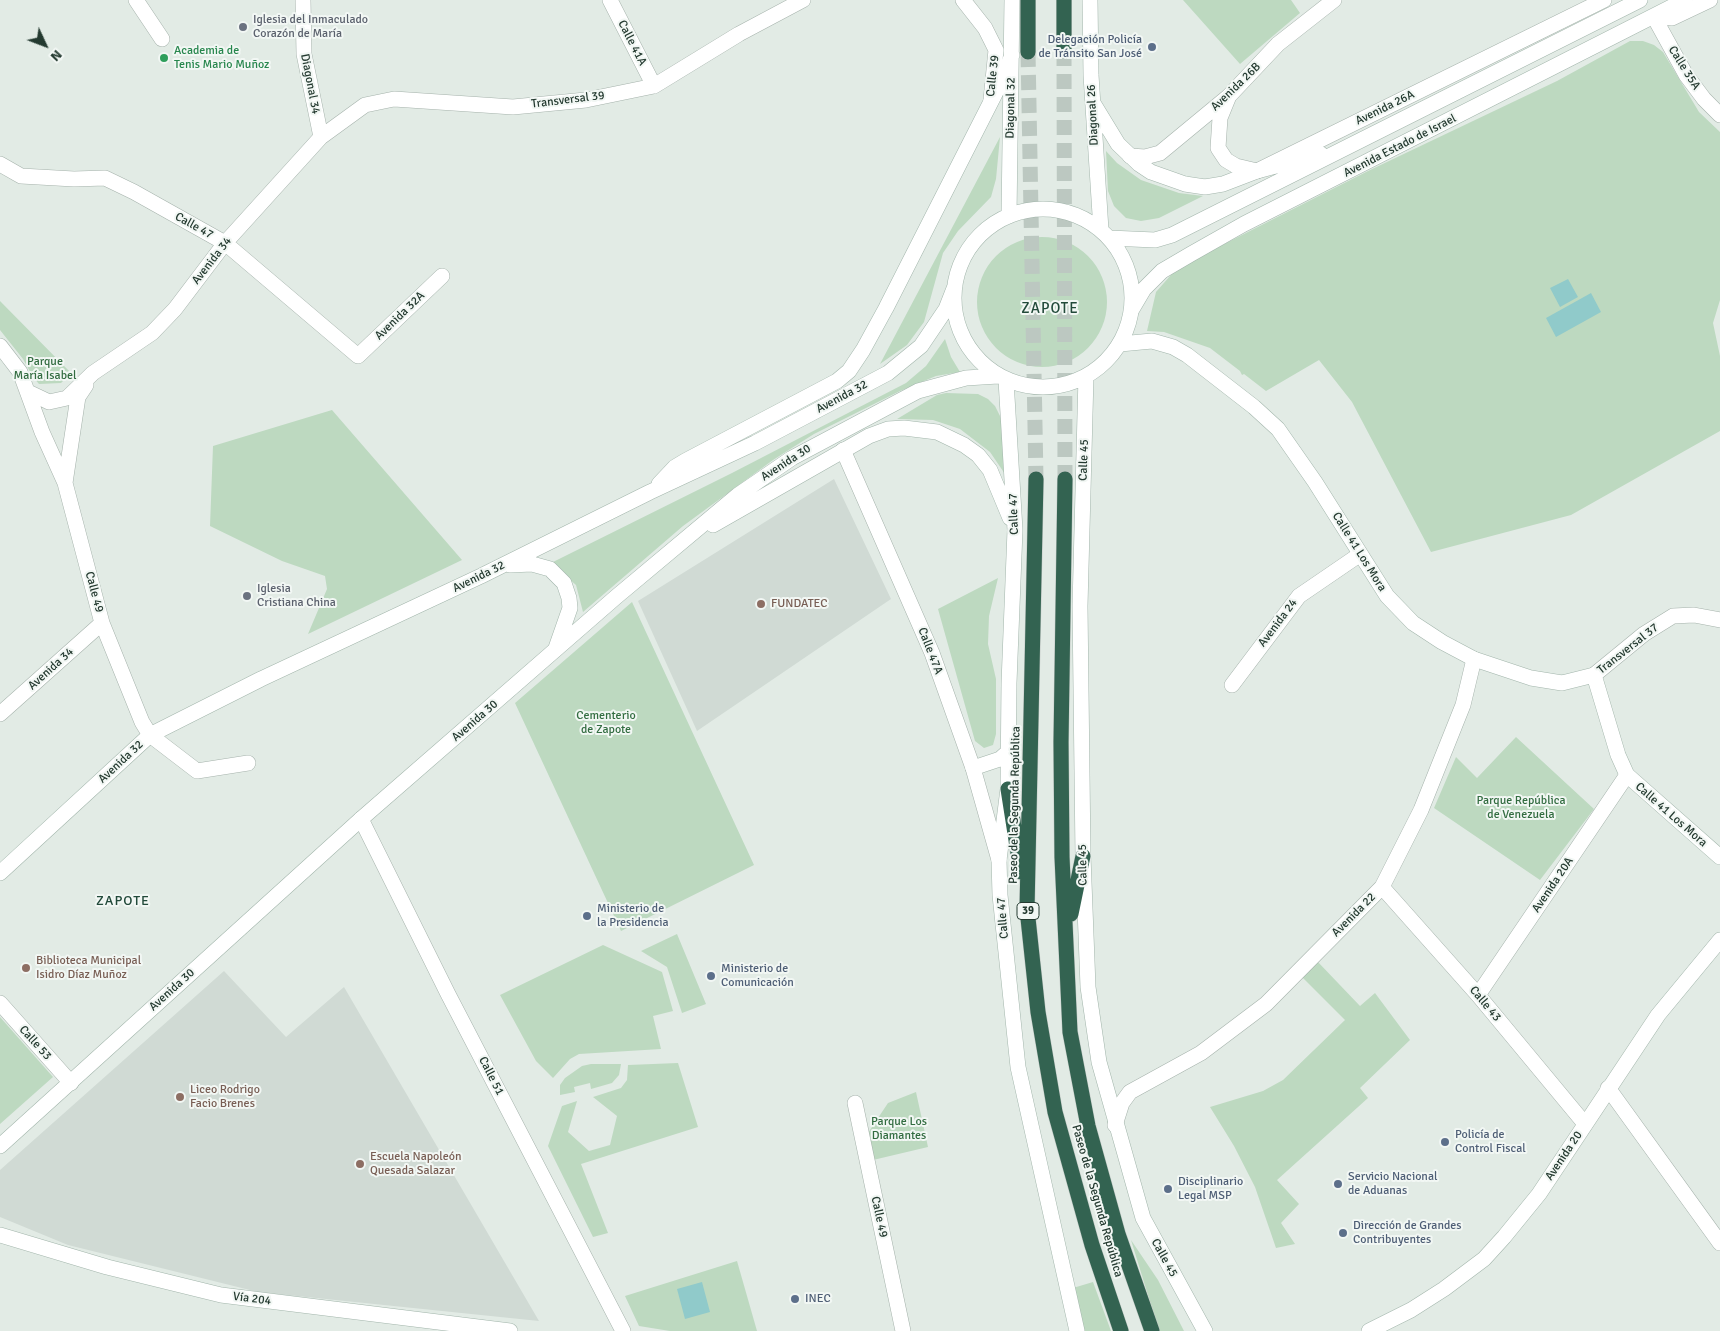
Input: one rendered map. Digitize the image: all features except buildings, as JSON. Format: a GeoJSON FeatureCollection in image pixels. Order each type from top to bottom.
{"type":"FeatureCollection","features":[{"type":"Feature","properties":{"kind":"highway"},"geometry":{"type":"LineString","coordinates":[[1028,0],[1028,52]]}},
{"type":"Feature","properties":{"kind":"highway"},"geometry":{"type":"LineString","coordinates":[[1064,0],[1064,51]]}},
{"type":"Feature","properties":{"kind":"highway","name":"Paseo de la Segunda República"},"geometry":{"type":"LineString","coordinates":[[1036,479],[1027,909],[1038,1012],[1055,1112],[1092,1245],[1121,1331]]}},
{"type":"Feature","properties":{"kind":"highway","name":"Paseo de la Segunda República"},"geometry":{"type":"LineString","coordinates":[[1064,479],[1061,742],[1065,940],[1070,1032],[1088,1126],[1118,1234],[1152,1331]]}},
{"type":"Feature","properties":{"kind":"highway"},"geometry":{"type":"LineString","coordinates":[[1008,789],[1027,909]]}},
{"type":"Feature","properties":{"kind":"highway"},"geometry":{"type":"LineString","coordinates":[[1065,940],[1083,856]]}},
{"type":"Feature","properties":{"kind":"main road"},"geometry":{"type":"LineString","coordinates":[[136,0],[162,39]]}},
{"type":"Feature","properties":{"kind":"main road","name":"Diagonal 34"},"geometry":{"type":"LineString","coordinates":[[303,0],[304,54],[321,137]]}},
{"type":"Feature","properties":{"kind":"main road","name":"Calle 41A"},"geometry":{"type":"LineString","coordinates":[[610,0],[654,86]]}},
{"type":"Feature","properties":{"kind":"main road","name":"Transversal 39"},"geometry":{"type":"LineString","coordinates":[[321,137],[365,105],[394,98],[513,107],[586,100],[654,86],[739,34],[803,0]]}},
{"type":"Feature","properties":{"kind":"main road","name":"Calle 39"},"geometry":{"type":"LineString","coordinates":[[963,0],[988,33],[996,50],[990,103]]}},
{"type":"Feature","properties":{"kind":"main road","name":"Diagonal 32"},"geometry":{"type":"LineString","coordinates":[[1009,216],[1012,0]]}},
{"type":"Feature","properties":{"kind":"main road","name":"Diagonal 26"},"geometry":{"type":"LineString","coordinates":[[1090,0],[1092,103],[1105,234]]}},
{"type":"Feature","properties":{"kind":"main road","name":"Avenida 26B"},"geometry":{"type":"LineString","coordinates":[[1130,156],[1146,157],[1160,153],[1229,96],[1278,44],[1334,0]]}},
{"type":"Feature","properties":{"kind":"main road","name":"Avenida 26A"},"geometry":{"type":"LineString","coordinates":[[1257,171],[1604,0]]}},
{"type":"Feature","properties":{"kind":"main road","name":"Avenida Estado de Israel"},"geometry":{"type":"LineString","coordinates":[[1105,234],[1155,240],[1172,235],[1640,0]]}},
{"type":"Feature","properties":{"kind":"main road","name":"Avenida Estado de Israel"},"geometry":{"type":"LineString","coordinates":[[1132,311],[1144,289],[1162,271],[1244,224],[1685,0]]}},
{"type":"Feature","properties":{"kind":"main road"},"geometry":{"type":"LineString","coordinates":[[1654,17],[1672,18],[1710,0]]}},
{"type":"Feature","properties":{"kind":"main road","name":"Calle 35A"},"geometry":{"type":"LineString","coordinates":[[1654,17],[1686,75],[1704,99],[1720,115]]}},
{"type":"Feature","properties":{"kind":"main road"},"geometry":{"type":"LineString","coordinates":[[650,492],[675,467],[837,381],[849,371],[886,308],[990,103],[1012,54]]}},
{"type":"Feature","properties":{"kind":"main road"},"geometry":{"type":"LineString","coordinates":[[1229,96],[1220,118],[1218,148],[1226,160],[1236,166],[1257,171]]}},
{"type":"Feature","properties":{"kind":"main road"},"geometry":{"type":"LineString","coordinates":[[1092,103],[1109,132],[1130,156],[1150,172],[1185,184],[1205,187],[1223,184],[1257,171],[1356,144]]}},
{"type":"Feature","properties":{"kind":"main road","name":"Avenida 34"},"geometry":{"type":"LineString","coordinates":[[28,392],[49,402],[67,398],[93,373],[152,333],[175,309],[225,243],[321,137]]}},
{"type":"Feature","properties":{"kind":"main road","name":"Calle 47"},"geometry":{"type":"LineString","coordinates":[[0,164],[21,176],[74,179],[105,178],[225,243],[358,356]]}},
{"type":"Feature","properties":{"kind":"main road"},"geometry":{"type":"LineString","coordinates":[[1057,210],[1072,214],[1105,234],[1119,250],[1130,279],[1132,311],[1120,344],[1099,368],[1086,376],[1055,387],[1022,385],[1002,378],[972,352],[960,332],[954,310],[955,286],[961,264],[973,244],[989,228],[1009,216],[1025,211],[1057,210]]}},
{"type":"Feature","properties":{"kind":"main road","name":"Avenida 32A"},"geometry":{"type":"LineString","coordinates":[[358,356],[442,276]]}},
{"type":"Feature","properties":{"kind":"main road","name":"Avenida 32"},"geometry":{"type":"LineString","coordinates":[[0,873],[150,735],[261,679],[504,565],[650,492],[755,443],[902,363],[928,337],[946,309],[955,286]]}},
{"type":"Feature","properties":{"kind":"main road","name":"Calle 41 Los Mora"},"geometry":{"type":"LineString","coordinates":[[1120,344],[1152,341],[1173,347],[1187,355],[1254,407],[1278,429],[1315,482],[1359,555],[1387,596],[1413,623],[1442,642],[1474,659],[1531,678],[1562,683],[1594,675],[1618,755],[1627,775],[1720,857]]}},
{"type":"Feature","properties":{"kind":"main road","name":"Calle 49"},"geometry":{"type":"LineString","coordinates":[[0,346],[20,372],[65,483],[102,623],[142,722],[150,735],[197,771],[248,763]]}},
{"type":"Feature","properties":{"kind":"main road","name":"Avenida 34"},"geometry":{"type":"LineString","coordinates":[[65,483],[78,398],[93,373]]}},
{"type":"Feature","properties":{"kind":"main road","name":"Calle 45"},"geometry":{"type":"LineString","coordinates":[[1086,376],[1080,606],[1083,856],[1088,987],[1099,1062],[1144,1218],[1205,1329]]}},
{"type":"Feature","properties":{"kind":"main road","name":"Avenida 30"},"geometry":{"type":"LineString","coordinates":[[0,1146],[361,819],[555,652],[616,596],[738,495],[792,458],[918,391],[966,378],[1002,378]]}},
{"type":"Feature","properties":{"kind":"main road","name":"Calle 47"},"geometry":{"type":"LineString","coordinates":[[1002,378],[1015,530],[1008,789],[999,860],[1009,988],[1018,1067],[1077,1331]]}},
{"type":"Feature","properties":{"kind":"main road"},"geometry":{"type":"LineString","coordinates":[[691,534],[723,520],[843,450],[888,429],[938,432],[978,455],[990,470],[1015,530]]}},
{"type":"Feature","properties":{"kind":"main road","name":"Calle 47A"},"geometry":{"type":"LineString","coordinates":[[843,450],[932,653],[973,768],[999,860]]}},
{"type":"Feature","properties":{"kind":"main road","name":"Avenida 24"},"geometry":{"type":"LineString","coordinates":[[1232,685],[1299,596],[1359,555]]}},
{"type":"Feature","properties":{"kind":"main road"},"geometry":{"type":"LineString","coordinates":[[504,565],[540,565],[550,569],[564,583],[570,598],[570,608],[555,652]]}},
{"type":"Feature","properties":{"kind":"main road","name":"Transversal 37"},"geometry":{"type":"LineString","coordinates":[[1594,675],[1644,634],[1673,616],[1694,615],[1720,620]]}},
{"type":"Feature","properties":{"kind":"main road","name":"Avenida 34"},"geometry":{"type":"LineString","coordinates":[[0,714],[102,623]]}},
{"type":"Feature","properties":{"kind":"main road","name":"Avenida 22"},"geometry":{"type":"LineString","coordinates":[[1130,1092],[1201,1053],[1266,1004],[1382,887],[1421,810],[1463,704],[1474,659]]}},
{"type":"Feature","properties":{"kind":"main road"},"geometry":{"type":"LineString","coordinates":[[973,768],[1000,759],[1009,752]]}},
{"type":"Feature","properties":{"kind":"main road","name":"Avenida 20A"},"geometry":{"type":"LineString","coordinates":[[1478,996],[1627,775]]}},
{"type":"Feature","properties":{"kind":"main road","name":"Calle 51"},"geometry":{"type":"LineString","coordinates":[[361,819],[448,994],[623,1331]]}},
{"type":"Feature","properties":{"kind":"main road","name":"Calle 43"},"geometry":{"type":"LineString","coordinates":[[1382,887],[1478,996],[1585,1124]]}},
{"type":"Feature","properties":{"kind":"main road","name":"Avenida 20"},"geometry":{"type":"LineString","coordinates":[[1369,1331],[1411,1310],[1444,1289],[1484,1259],[1528,1209],[1658,1015],[1720,940]]}},
{"type":"Feature","properties":{"kind":"main road","name":"Calle 53"},"geometry":{"type":"LineString","coordinates":[[0,1003],[71,1082]]}},
{"type":"Feature","properties":{"kind":"main road"},"geometry":{"type":"LineString","coordinates":[[1106,1087],[1130,1092],[1122,1102],[1116,1125]]}},
{"type":"Feature","properties":{"kind":"main road"},"geometry":{"type":"LineString","coordinates":[[1608,1088],[1720,1244]]}},
{"type":"Feature","properties":{"kind":"main road","name":"Calle 49"},"geometry":{"type":"LineString","coordinates":[[855,1103],[903,1331]]}},
{"type":"Feature","properties":{"kind":"main road","name":"Vía 204"},"geometry":{"type":"LineString","coordinates":[[0,1236],[106,1267],[221,1295],[440,1327],[510,1331]]}},
{"type":"Feature","properties":{"kind":"shaded area","name":"FUNDATEC"},"geometry":{"type":"Polygon","coordinates":[[[834,479],[891,599],[697,731],[638,601],[834,479]]]}},
{"type":"Feature","properties":{"kind":"shaded area"},"geometry":{"type":"Polygon","coordinates":[[[224,971],[286,1037],[344,987],[539,1321],[258,1292],[68,1245],[0,1217],[0,1170],[224,971]]]}},
{"type":"Feature","properties":{"kind":"green space"},"geometry":{"type":"Polygon","coordinates":[[[1183,0],[1291,0],[1300,13],[1240,64],[1183,0]]]}},
{"type":"Feature","properties":{"kind":"green space"},"geometry":{"type":"Polygon","coordinates":[[[1630,41],[1643,41],[1654,45],[1663,52],[1699,112],[1720,132],[1720,300],[1713,323],[1720,356],[1720,431],[1571,515],[1431,552],[1352,402],[1319,360],[1266,391],[1244,374],[1242,375],[1240,371],[1210,348],[1164,332],[1147,331],[1156,292],[1177,268],[1368,171],[1557,81],[1630,41]]]}},
{"type":"Feature","properties":{"kind":"green space"},"geometry":{"type":"Polygon","coordinates":[[[1000,137],[996,179],[991,197],[958,231],[943,253],[924,322],[907,345],[880,364],[1000,137]]]}},
{"type":"Feature","properties":{"kind":"green space"},"geometry":{"type":"Polygon","coordinates":[[[1106,151],[1117,163],[1141,180],[1179,193],[1203,196],[1159,218],[1141,221],[1126,218],[1114,206],[1108,191],[1106,151]]]}},
{"type":"Feature","properties":{"kind":"green space"},"geometry":{"type":"Polygon","coordinates":[[[1042,237],[1067,242],[1088,256],[1102,277],[1107,302],[1102,327],[1088,348],[1067,362],[1042,367],[1017,362],[996,348],[982,327],[977,302],[982,277],[996,256],[1017,242],[1042,237]]]}},
{"type":"Feature","properties":{"kind":"green space","name":"Parque María Isabel"},"geometry":{"type":"Polygon","coordinates":[[[0,301],[71,373],[61,383],[39,384],[33,377],[23,359],[0,330],[0,301]]]}},
{"type":"Feature","properties":{"kind":"green space"},"geometry":{"type":"Polygon","coordinates":[[[945,339],[951,357],[960,372],[936,376],[900,391],[814,434],[773,460],[683,526],[583,612],[576,585],[551,563],[732,473],[906,383],[926,366],[945,339]]]}},
{"type":"Feature","properties":{"kind":"green space"},"geometry":{"type":"Polygon","coordinates":[[[946,393],[978,394],[988,399],[995,406],[1003,422],[1005,474],[990,452],[960,429],[933,420],[897,419],[937,395],[946,393]]]}},
{"type":"Feature","properties":{"kind":"green space"},"geometry":{"type":"Polygon","coordinates":[[[332,410],[462,560],[308,634],[327,589],[325,576],[282,561],[210,526],[213,446],[332,410]]]}},
{"type":"Feature","properties":{"kind":"green space"},"geometry":{"type":"Polygon","coordinates":[[[998,578],[989,616],[988,644],[996,679],[996,734],[993,745],[984,748],[975,741],[938,609],[998,578]]]}},
{"type":"Feature","properties":{"kind":"green space","name":"Cementerio de Zapote"},"geometry":{"type":"Polygon","coordinates":[[[632,602],[754,865],[621,931],[515,703],[632,602]]]}},
{"type":"Feature","properties":{"kind":"green space","name":"Parque República de Venezuela"},"geometry":{"type":"Polygon","coordinates":[[[1516,737],[1594,809],[1540,880],[1434,808],[1456,757],[1477,778],[1516,737]]]}},
{"type":"Feature","properties":{"kind":"green space"},"geometry":{"type":"Polygon","coordinates":[[[677,934],[706,1004],[682,1013],[667,967],[641,951],[677,934]]]}},
{"type":"Feature","properties":{"kind":"green space"},"geometry":{"type":"Polygon","coordinates":[[[603,945],[662,972],[673,1011],[653,1016],[661,1049],[579,1054],[570,1059],[553,1078],[536,1061],[500,995],[603,945]]]}},
{"type":"Feature","properties":{"kind":"green space"},"geometry":{"type":"Polygon","coordinates":[[[1317,961],[1360,1006],[1375,993],[1410,1040],[1360,1088],[1368,1098],[1277,1180],[1299,1204],[1281,1223],[1295,1244],[1276,1248],[1255,1187],[1234,1146],[1210,1107],[1263,1091],[1283,1080],[1345,1020],[1302,977],[1317,961]]]}},
{"type":"Feature","properties":{"kind":"green space"},"geometry":{"type":"Polygon","coordinates":[[[0,1017],[53,1077],[0,1124],[0,1017]]]}},
{"type":"Feature","properties":{"kind":"green space"},"geometry":{"type":"Polygon","coordinates":[[[678,1063],[698,1127],[581,1164],[608,1233],[593,1237],[548,1146],[562,1106],[577,1101],[568,1132],[589,1151],[610,1145],[617,1116],[593,1097],[621,1088],[627,1080],[628,1065],[678,1063]]]}},
{"type":"Feature","properties":{"kind":"green space"},"geometry":{"type":"Polygon","coordinates":[[[591,1064],[621,1064],[619,1075],[612,1083],[591,1089],[590,1083],[574,1087],[575,1092],[560,1095],[560,1085],[565,1078],[582,1066],[591,1064]]]}},
{"type":"Feature","properties":{"kind":"green space","name":"Parque Los Diamantes"},"geometry":{"type":"Polygon","coordinates":[[[916,1092],[928,1147],[873,1160],[868,1133],[888,1103],[916,1092]]]}},
{"type":"Feature","properties":{"kind":"green space"},"geometry":{"type":"Polygon","coordinates":[[[1131,1240],[1158,1280],[1184,1331],[1159,1331],[1131,1240]]]}},
{"type":"Feature","properties":{"kind":"green space"},"geometry":{"type":"Polygon","coordinates":[[[737,1261],[757,1331],[670,1331],[639,1326],[625,1296],[737,1261]]]}},
{"type":"Feature","properties":{"kind":"green space"},"geometry":{"type":"Polygon","coordinates":[[[1093,1282],[1111,1331],[1084,1331],[1073,1288],[1093,1282]]]}},
{"type":"Feature","properties":{"kind":"water"},"geometry":{"type":"Polygon","coordinates":[[[1568,279],[1578,297],[1560,307],[1550,288],[1568,279]]]}},
{"type":"Feature","properties":{"kind":"water"},"geometry":{"type":"Polygon","coordinates":[[[1591,293],[1601,312],[1556,337],[1546,318],[1591,293]]]}},
{"type":"Feature","properties":{"kind":"water"},"geometry":{"type":"Polygon","coordinates":[[[702,1282],[710,1312],[685,1319],[677,1289],[702,1282]]]}},
{"type":"Feature","properties":{"kind":"tunnel"},"geometry":{"type":"LineString","coordinates":[[1064,51],[1065,479]]}},
{"type":"Feature","properties":{"kind":"tunnel"},"geometry":{"type":"LineString","coordinates":[[1028,52],[1036,479]]}},
{"type":"Feature","properties":{"kind":"place","name":"Iglesia del Inmaculado Corazón de María"},"geometry":{"type":"Point","coordinates":[243,27]}},
{"type":"Feature","properties":{"kind":"place","name":"Delegación Policía de Tránsito San José"},"geometry":{"type":"Point","coordinates":[1152,47]}},
{"type":"Feature","properties":{"kind":"place","name":"Academia de Tenis Mario Muñoz"},"geometry":{"type":"Point","coordinates":[164,58]}},
{"type":"Feature","properties":{"kind":"place","name":"Iglesia Cristiana China"},"geometry":{"type":"Point","coordinates":[247,596]}},
{"type":"Feature","properties":{"kind":"place","name":"FUNDATEC"},"geometry":{"type":"Point","coordinates":[761,604]}},
{"type":"Feature","properties":{"kind":"place","name":"Ministerio de la Presidencia"},"geometry":{"type":"Point","coordinates":[587,916]}},
{"type":"Feature","properties":{"kind":"place","name":"Biblioteca Municipal Isidro Díaz Muñoz"},"geometry":{"type":"Point","coordinates":[26,968]}},
{"type":"Feature","properties":{"kind":"place","name":"Ministerio de Comunicación"},"geometry":{"type":"Point","coordinates":[711,976]}},
{"type":"Feature","properties":{"kind":"place","name":"Liceo Rodrigo Facio Brenes"},"geometry":{"type":"Point","coordinates":[180,1097]}},
{"type":"Feature","properties":{"kind":"place","name":"Policía de Control Fiscal"},"geometry":{"type":"Point","coordinates":[1445,1142]}},
{"type":"Feature","properties":{"kind":"place","name":"Escuela Napoleón Quesada Salazar"},"geometry":{"type":"Point","coordinates":[360,1164]}},
{"type":"Feature","properties":{"kind":"place","name":"Servicio Nacional de Aduanas"},"geometry":{"type":"Point","coordinates":[1338,1184]}},
{"type":"Feature","properties":{"kind":"place","name":"Disciplinario Legal MSP"},"geometry":{"type":"Point","coordinates":[1168,1189]}},
{"type":"Feature","properties":{"kind":"place","name":"Dirección de Grandes Contribuyentes"},"geometry":{"type":"Point","coordinates":[1343,1233]}},
{"type":"Feature","properties":{"kind":"place","name":"INEC"},"geometry":{"type":"Point","coordinates":[795,1299]}},
{"type":"Feature","properties":{"kind":"district","name":"ZAPOTE"},"geometry":{"type":"Point","coordinates":[1050,309]}},
{"type":"Feature","properties":{"kind":"district","name":"ZAPOTE"},"geometry":{"type":"Point","coordinates":[123,901]}}]}
